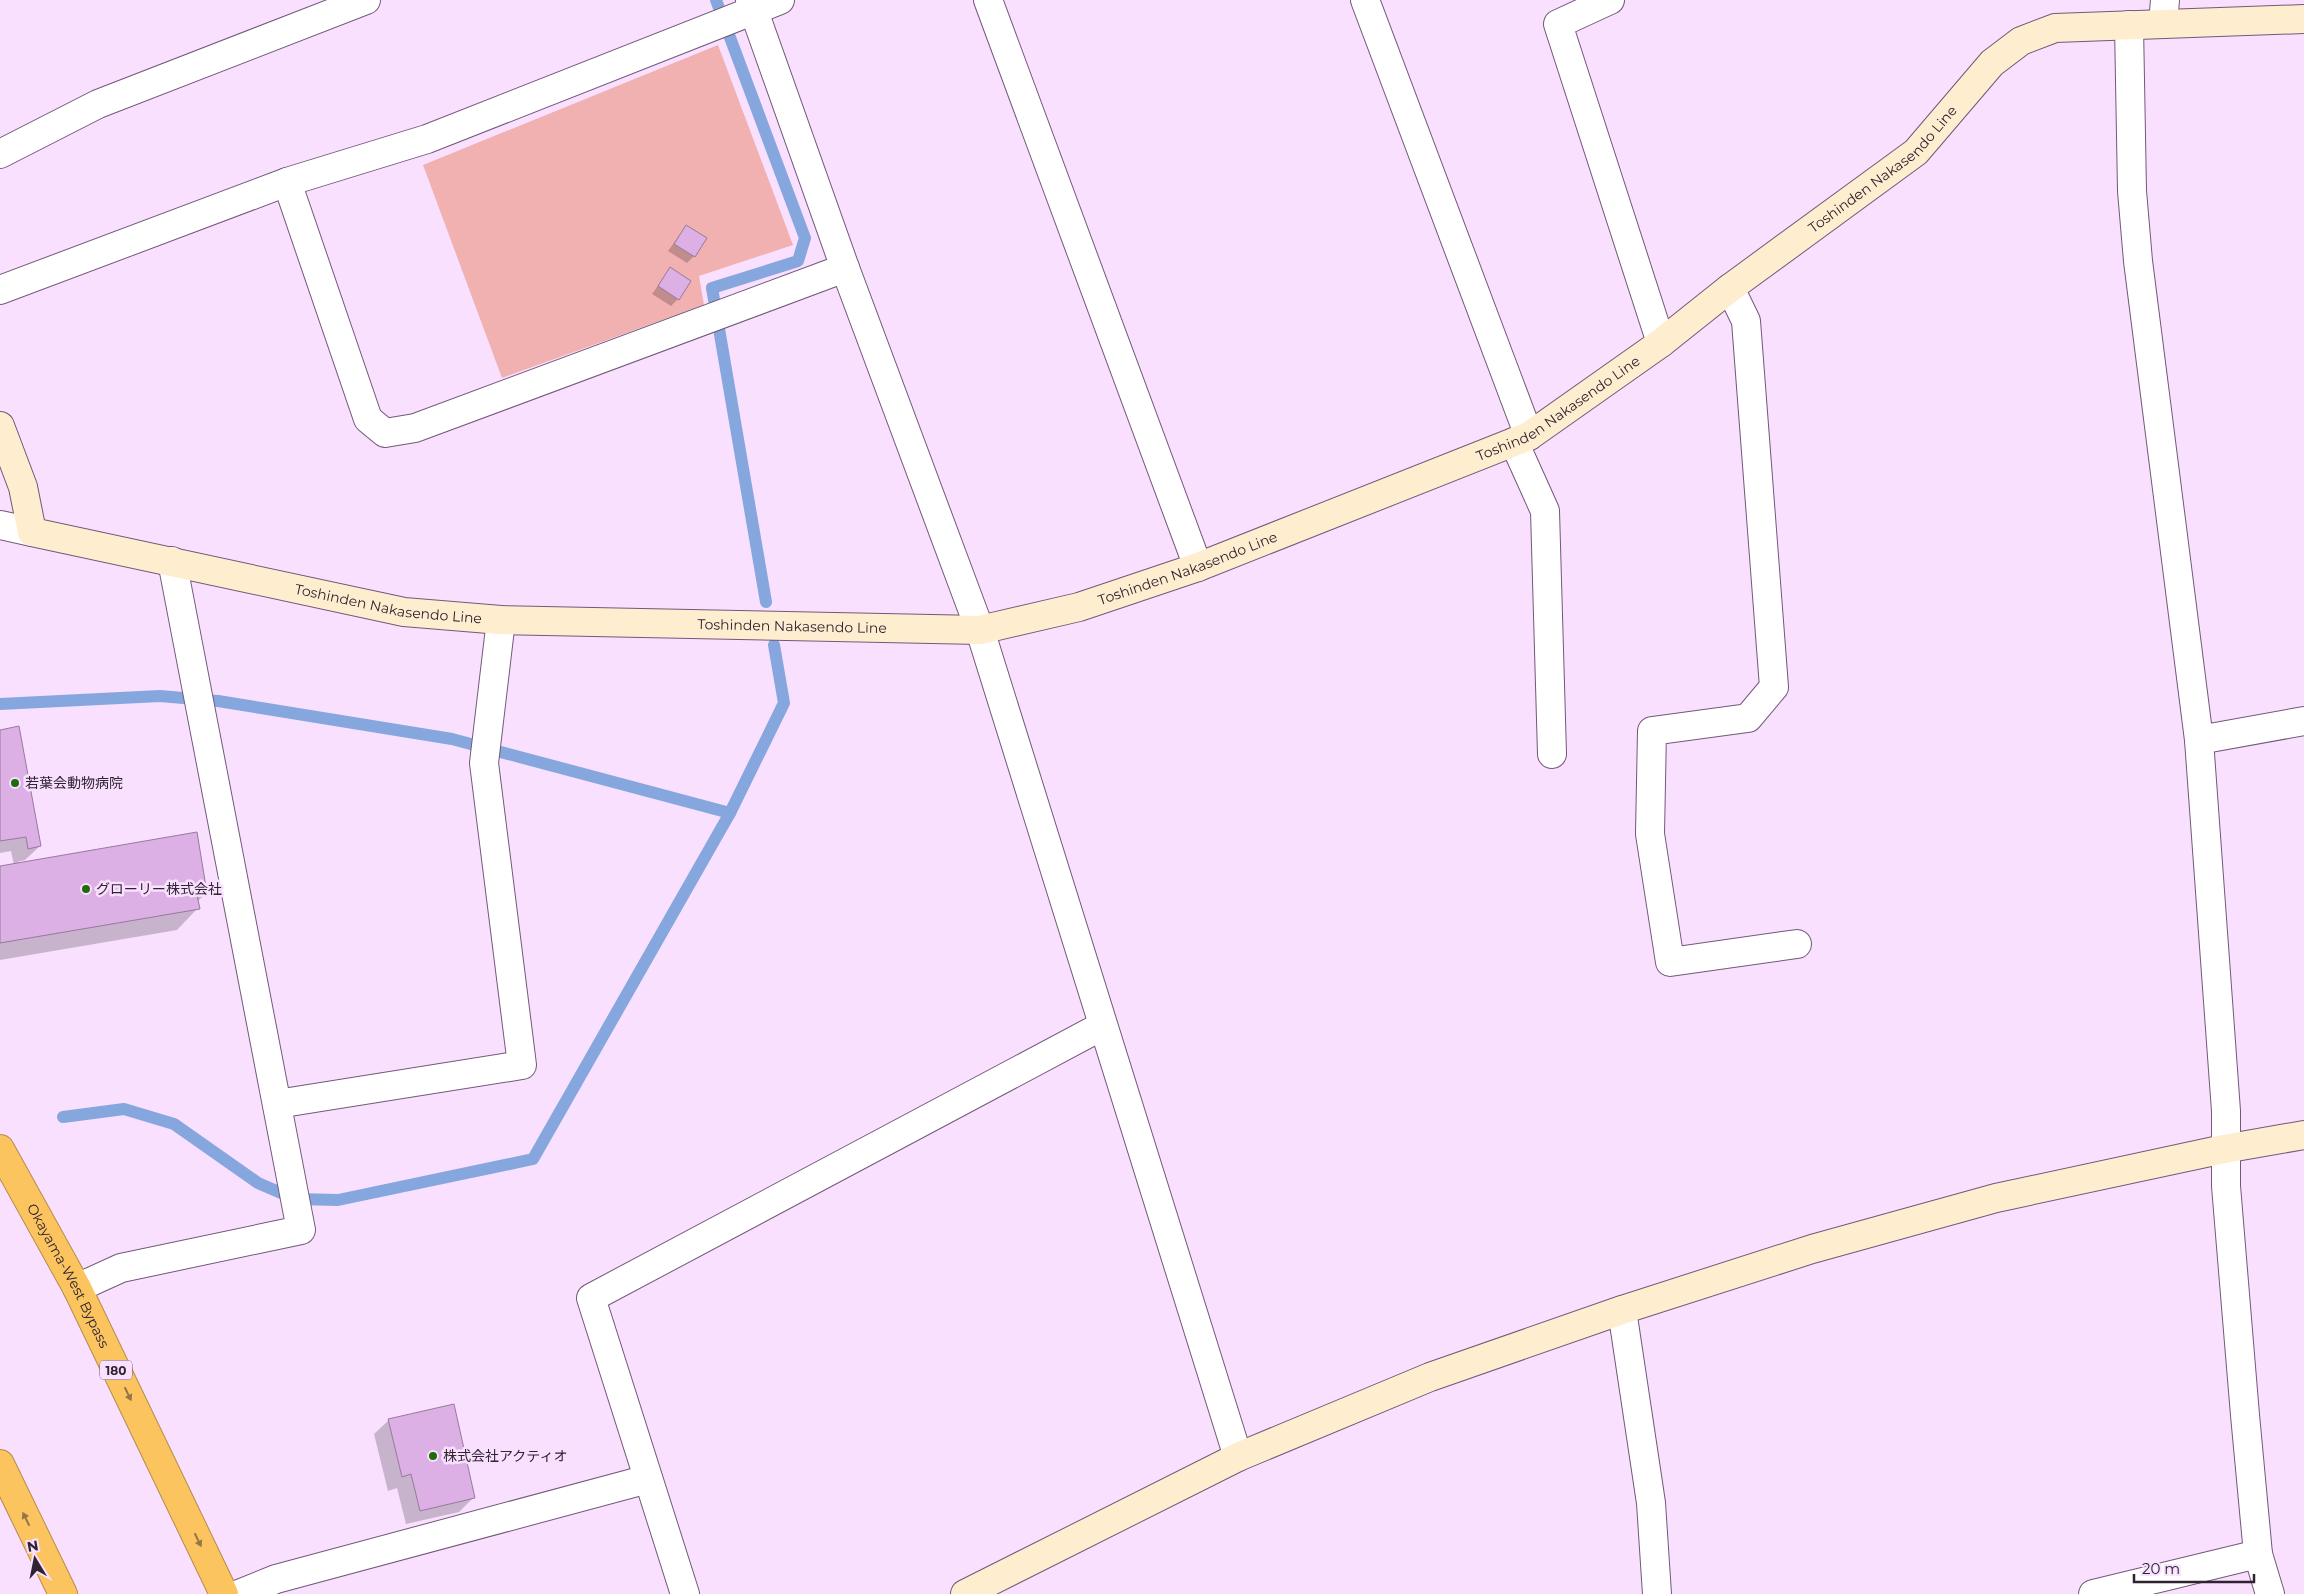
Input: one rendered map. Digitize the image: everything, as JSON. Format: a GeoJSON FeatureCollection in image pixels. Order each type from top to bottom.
{"type":"FeatureCollection","features":[{"type":"Feature","properties":{"kind":"highway","name":"Okayama-West Bypass"},"geometry":{"type":"LineString","coordinates":[[0,1149],[77,1288],[224,1594]]}},
{"type":"Feature","properties":{"kind":"highway"},"geometry":{"type":"LineString","coordinates":[[0,1464],[63,1594]]}},
{"type":"Feature","properties":{"kind":"main road","name":"Toshinden Nakasendo Line"},"geometry":{"type":"LineString","coordinates":[[32,532],[404,612],[501,620],[980,630],[1080,607],[1198,568],[1521,439],[1661,342],[1730,288],[1916,152],[1992,64],[2021,41],[2054,28],[2129,25],[2164,12],[2304,19]]}},
{"type":"Feature","properties":{"kind":"main road"},"geometry":{"type":"LineString","coordinates":[[0,426],[23,487],[32,532]]}},
{"type":"Feature","properties":{"kind":"main road"},"geometry":{"type":"LineString","coordinates":[[965,1594],[1238,1457],[1430,1377],[1622,1310],[1812,1248],[1996,1198],[2224,1149],[2304,1135]]}},
{"type":"Feature","properties":{"kind":"street"},"geometry":{"type":"LineString","coordinates":[[0,154],[98,104],[366,0]]}},
{"type":"Feature","properties":{"kind":"street"},"geometry":{"type":"LineString","coordinates":[[0,290],[287,182],[427,139],[710,26],[747,8],[780,0]]}},
{"type":"Feature","properties":{"kind":"street"},"geometry":{"type":"LineString","coordinates":[[988,0],[1198,568]]}},
{"type":"Feature","properties":{"kind":"street"},"geometry":{"type":"LineString","coordinates":[[1365,0],[1545,511],[1552,754]]}},
{"type":"Feature","properties":{"kind":"street"},"geometry":{"type":"LineString","coordinates":[[1610,0],[1558,24],[1661,342]]}},
{"type":"Feature","properties":{"kind":"street"},"geometry":{"type":"LineString","coordinates":[[747,8],[980,630],[1238,1457]]}},
{"type":"Feature","properties":{"kind":"street"},"geometry":{"type":"LineString","coordinates":[[2129,25],[2132,191],[2138,261],[2199,740],[2226,1111],[2224,1149],[2258,1554],[2270,1594]]}},
{"type":"Feature","properties":{"kind":"street"},"geometry":{"type":"LineString","coordinates":[[287,182],[368,419],[385,433],[415,428],[844,268]]}},
{"type":"Feature","properties":{"kind":"street"},"geometry":{"type":"LineString","coordinates":[[1730,288],[1746,322],[1774,687],[1748,718],[1652,731],[1650,834],[1670,962],[1797,944]]}},
{"type":"Feature","properties":{"kind":"street"},"geometry":{"type":"LineString","coordinates":[[0,525],[32,532]]}},
{"type":"Feature","properties":{"kind":"street"},"geometry":{"type":"LineString","coordinates":[[77,1288],[121,1268],[301,1230],[172,561]]}},
{"type":"Feature","properties":{"kind":"street"},"geometry":{"type":"LineString","coordinates":[[277,1104],[522,1065],[484,763],[501,620]]}},
{"type":"Feature","properties":{"kind":"street"},"geometry":{"type":"LineString","coordinates":[[2199,740],[2304,721]]}},
{"type":"Feature","properties":{"kind":"street"},"geometry":{"type":"LineString","coordinates":[[684,1594],[591,1298],[1102,1026]]}},
{"type":"Feature","properties":{"kind":"street"},"geometry":{"type":"LineString","coordinates":[[1622,1310],[1651,1503],[1657,1594]]}},
{"type":"Feature","properties":{"kind":"street"},"geometry":{"type":"LineString","coordinates":[[239,1594],[276,1579],[648,1479]]}},
{"type":"Feature","properties":{"kind":"street"},"geometry":{"type":"LineString","coordinates":[[2093,1594],[2258,1554]]}},
{"type":"Feature","properties":{"kind":"shaded area"},"geometry":{"type":"Polygon","coordinates":[[[718,45],[793,245],[699,276],[704,305],[502,378],[423,165],[718,45]]]}},
{"type":"Feature","properties":{"kind":"building"},"geometry":{"type":"Polygon","coordinates":[[[686,225],[707,238],[695,257],[674,244],[686,225]]]}},
{"type":"Feature","properties":{"kind":"building"},"geometry":{"type":"Polygon","coordinates":[[[670,267],[691,281],[679,300],[658,286],[670,267]]]}},
{"type":"Feature","properties":{"kind":"building","name":"若葉会動物病院"},"geometry":{"type":"Polygon","coordinates":[[[19,726],[41,846],[28,849],[26,837],[0,841],[0,730],[19,726]]]}},
{"type":"Feature","properties":{"kind":"building"},"geometry":{"type":"Polygon","coordinates":[[[197,832],[207,893],[197,895],[200,909],[0,943],[0,866],[197,832]]]}},
{"type":"Feature","properties":{"kind":"building"},"geometry":{"type":"Polygon","coordinates":[[[454,1404],[475,1498],[420,1511],[411,1474],[402,1477],[388,1419],[454,1404]]]}},
{"type":"Feature","properties":{"kind":"waterway"},"geometry":{"type":"LineString","coordinates":[[716,0],[805,238],[798,261],[712,288],[766,602]]}},
{"type":"Feature","properties":{"kind":"waterway"},"geometry":{"type":"LineString","coordinates":[[63,1117],[124,1109],[174,1124],[258,1183],[295,1199],[338,1200],[533,1159],[730,813],[784,703],[774,645]]}},
{"type":"Feature","properties":{"kind":"waterway"},"geometry":{"type":"LineString","coordinates":[[0,704],[160,696],[218,701],[452,739],[730,813]]}},
{"type":"Feature","properties":{"kind":"place","name":"若葉会動物病院"},"geometry":{"type":"Point","coordinates":[15,783]}},
{"type":"Feature","properties":{"kind":"place","name":"グローリー株式会社"},"geometry":{"type":"Point","coordinates":[86,889]}},
{"type":"Feature","properties":{"kind":"place","name":"株式会社アクティオ"},"geometry":{"type":"Point","coordinates":[433,1456]}}]}
